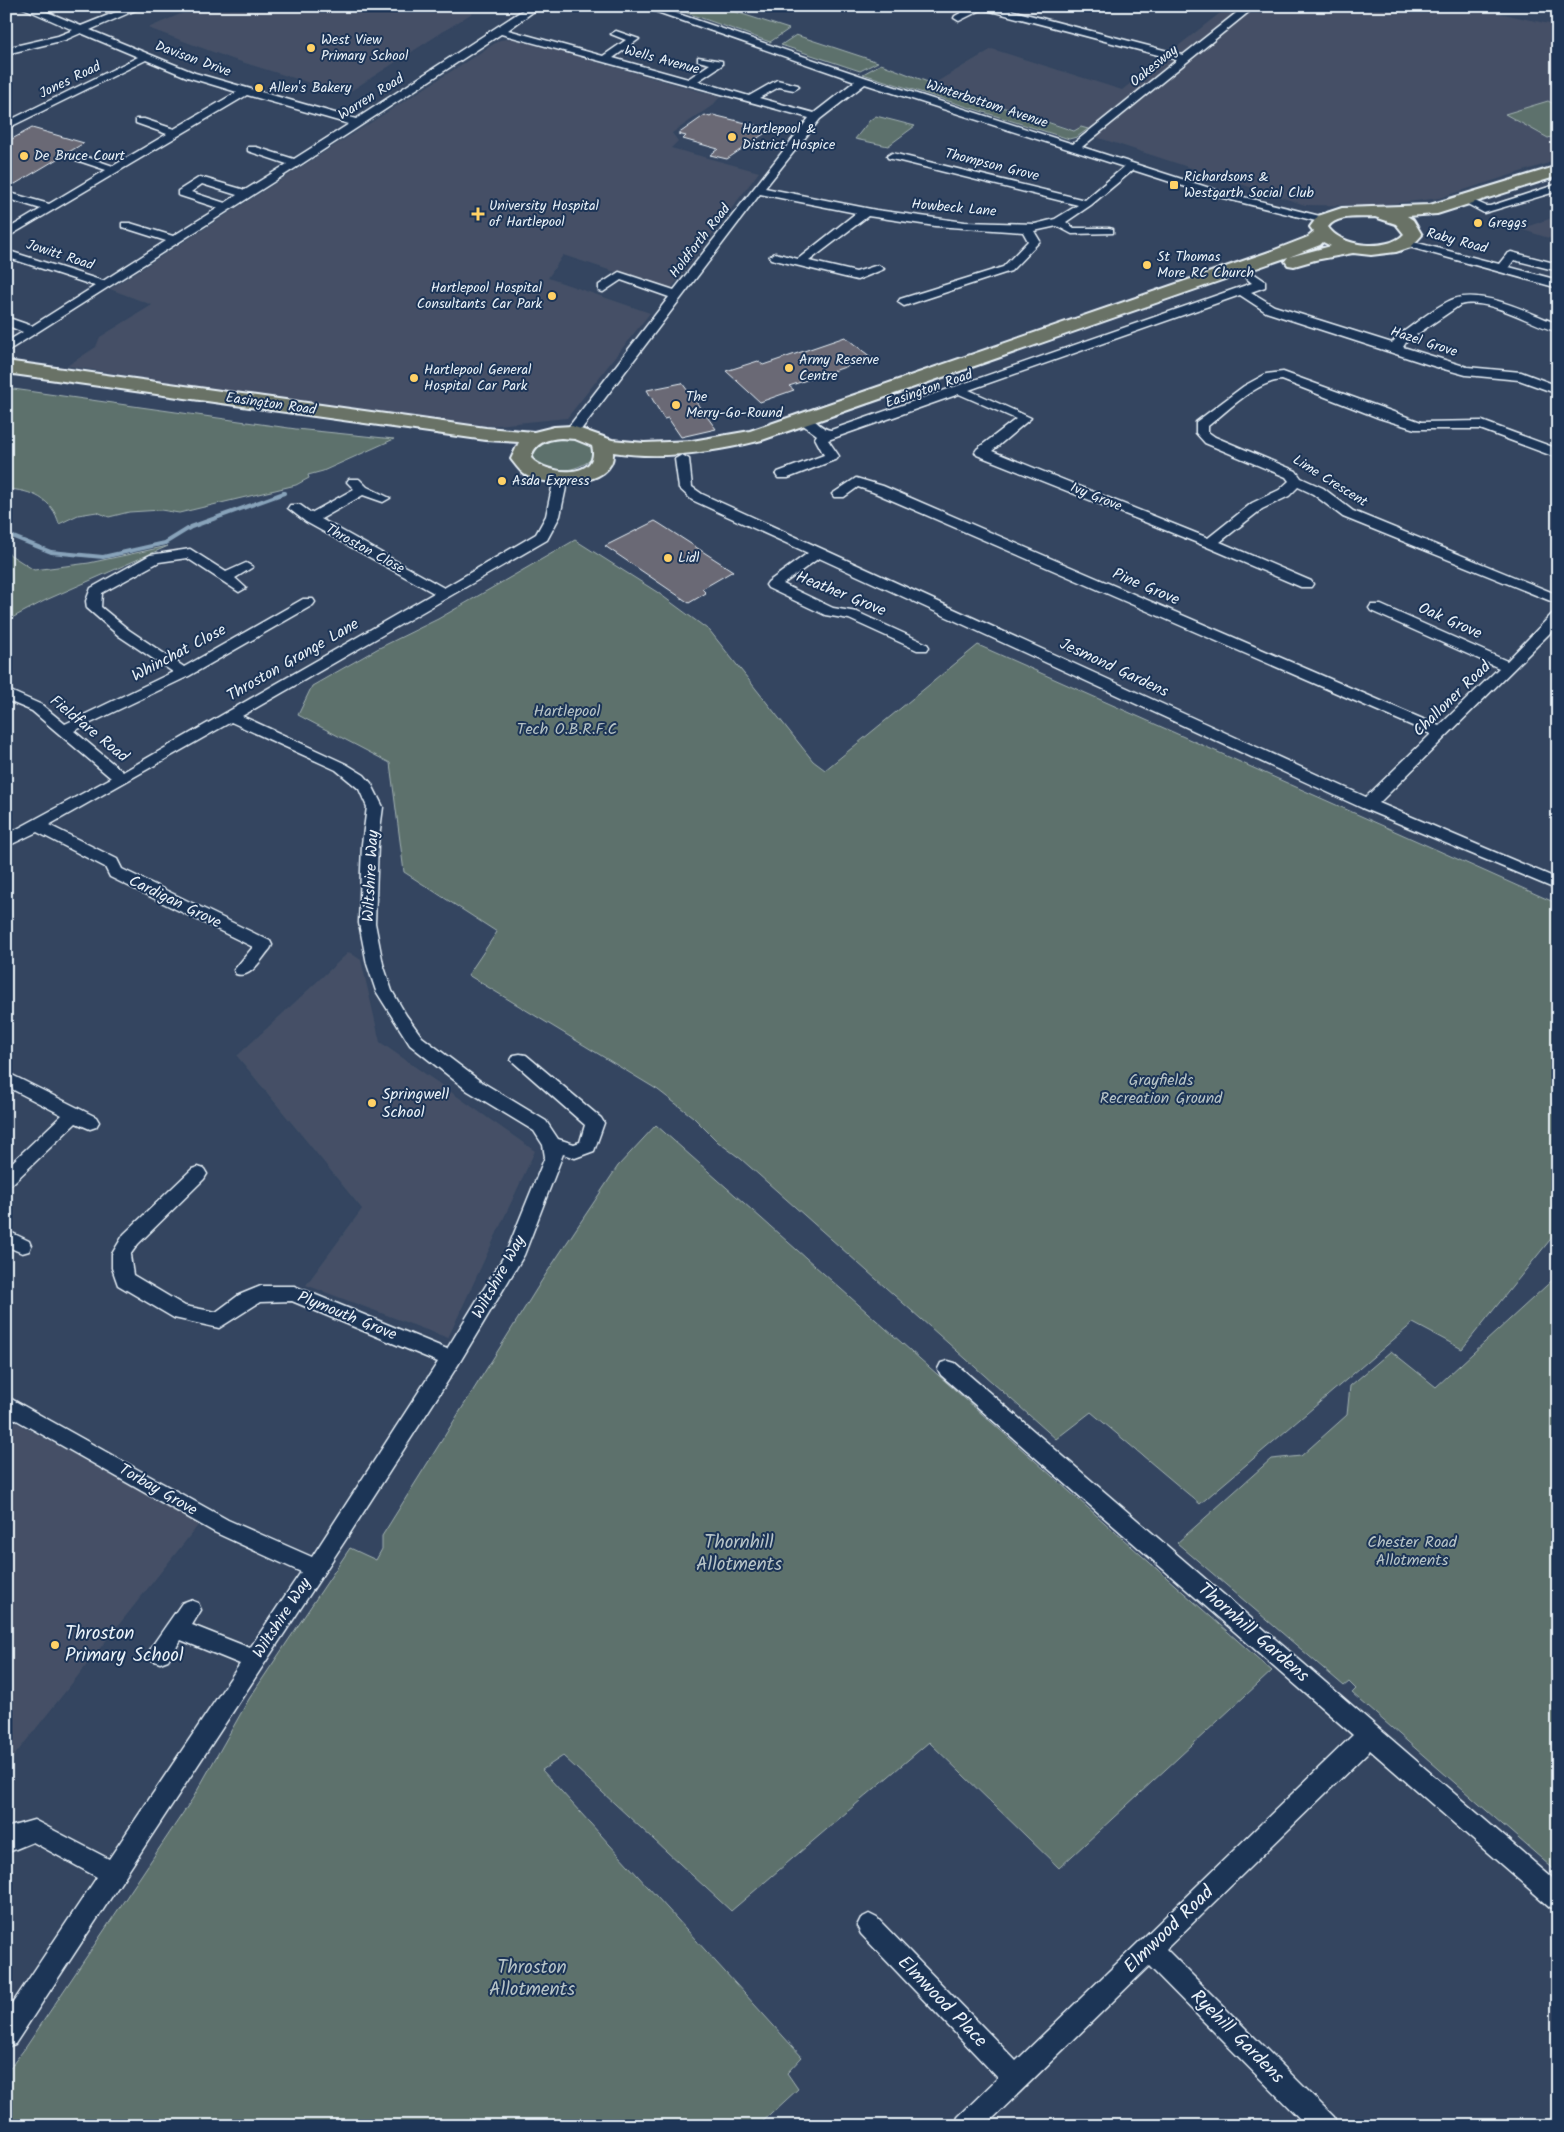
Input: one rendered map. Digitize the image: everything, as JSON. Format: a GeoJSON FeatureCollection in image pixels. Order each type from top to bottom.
{"type":"FeatureCollection","features":[{"type":"Feature","properties":{"kind":"highway"},"geometry":{"type":"LineString","coordinates":[[1410,225],[1431,210],[1558,171]]}},
{"type":"Feature","properties":{"kind":"highway","name":"Easington Road"},"geometry":{"type":"LineString","coordinates":[[1244,278],[1314,241],[1323,226],[1342,213],[1431,210]]}},
{"type":"Feature","properties":{"kind":"highway"},"geometry":{"type":"LineString","coordinates":[[1323,226],[1326,238],[1352,248],[1391,247],[1406,243],[1413,235],[1410,225],[1398,218],[1375,212]]}},
{"type":"Feature","properties":{"kind":"highway","name":"Easington Road"},"geometry":{"type":"LineString","coordinates":[[6,378],[488,447],[521,459],[524,465],[539,475],[561,478],[579,475],[599,466],[625,461],[682,459],[743,452],[817,427],[917,387],[1312,255],[1352,248]]}},
{"type":"Feature","properties":{"kind":"highway","name":"Easington Road"},"geometry":{"type":"LineString","coordinates":[[6,367],[486,434],[537,438],[560,432],[572,432],[584,434],[601,442],[633,449],[706,445],[817,427]]}},
{"type":"Feature","properties":{"kind":"highway"},"geometry":{"type":"LineString","coordinates":[[521,459],[522,451],[527,444],[537,438]]}},
{"type":"Feature","properties":{"kind":"highway"},"geometry":{"type":"LineString","coordinates":[[599,466],[605,458],[605,450],[601,442]]}},
{"type":"Feature","properties":{"kind":"street","name":"Davison Drive"},"geometry":{"type":"LineString","coordinates":[[24,6],[191,75],[357,124]]}},
{"type":"Feature","properties":{"kind":"street"},"geometry":{"type":"LineString","coordinates":[[6,51],[47,42],[140,6]]}},
{"type":"Feature","properties":{"kind":"street","name":"Warren Road"},"geometry":{"type":"LineString","coordinates":[[6,348],[502,31],[536,6]]}},
{"type":"Feature","properties":{"kind":"street","name":"Winterbottom Avenue"},"geometry":{"type":"LineString","coordinates":[[645,6],[863,80],[1323,226]]}},
{"type":"Feature","properties":{"kind":"street"},"geometry":{"type":"LineString","coordinates":[[959,18],[981,6],[1185,59]]}},
{"type":"Feature","properties":{"kind":"street","name":"Oakesway"},"geometry":{"type":"LineString","coordinates":[[1074,148],[1251,6]]}},
{"type":"Feature","properties":{"kind":"street","name":"Wells Avenue"},"geometry":{"type":"LineString","coordinates":[[502,31],[816,117]]}},
{"type":"Feature","properties":{"kind":"street"},"geometry":{"type":"LineString","coordinates":[[605,59],[634,39],[616,34]]}},
{"type":"Feature","properties":{"kind":"street","name":"Jones Road"},"geometry":{"type":"LineString","coordinates":[[6,126],[145,57]]}},
{"type":"Feature","properties":{"kind":"street"},"geometry":{"type":"LineString","coordinates":[[690,82],[718,63],[702,59]]}},
{"type":"Feature","properties":{"kind":"street","name":"Holdforth Road"},"geometry":{"type":"LineString","coordinates":[[572,432],[676,295],[816,117],[863,80]]}},
{"type":"Feature","properties":{"kind":"street"},"geometry":{"type":"LineString","coordinates":[[751,99],[777,82],[794,87]]}},
{"type":"Feature","properties":{"kind":"street"},"geometry":{"type":"LineString","coordinates":[[6,235],[244,92]]}},
{"type":"Feature","properties":{"kind":"street"},"geometry":{"type":"LineString","coordinates":[[140,121],[175,133]]}},
{"type":"Feature","properties":{"kind":"street"},"geometry":{"type":"LineString","coordinates":[[252,149],[296,163]]}},
{"type":"Feature","properties":{"kind":"street","name":"Thompson Grove"},"geometry":{"type":"LineString","coordinates":[[892,156],[1085,203]]}},
{"type":"Feature","properties":{"kind":"street"},"geometry":{"type":"LineString","coordinates":[[77,157],[115,170]]}},
{"type":"Feature","properties":{"kind":"street","name":"Howbeck Lane"},"geometry":{"type":"LineString","coordinates":[[758,190],[865,212],[950,226],[1027,228],[1058,222],[1132,166]]}},
{"type":"Feature","properties":{"kind":"street"},"geometry":{"type":"LineString","coordinates":[[227,207],[182,193],[200,180],[246,194]]}},
{"type":"Feature","properties":{"kind":"street"},"geometry":{"type":"LineString","coordinates":[[1468,200],[1484,210],[1492,209],[1558,187]]}},
{"type":"Feature","properties":{"kind":"street"},"geometry":{"type":"LineString","coordinates":[[10,196],[50,208]]}},
{"type":"Feature","properties":{"kind":"street"},"geometry":{"type":"LineString","coordinates":[[800,263],[865,212]]}},
{"type":"Feature","properties":{"kind":"street"},"geometry":{"type":"LineString","coordinates":[[1058,222],[1072,231],[1109,231]]}},
{"type":"Feature","properties":{"kind":"street"},"geometry":{"type":"LineString","coordinates":[[126,225],[175,240]]}},
{"type":"Feature","properties":{"kind":"street"},"geometry":{"type":"LineString","coordinates":[[904,302],[1008,269],[1034,241],[1027,228]]}},
{"type":"Feature","properties":{"kind":"street","name":"Raby Road"},"geometry":{"type":"LineString","coordinates":[[1406,243],[1558,284]]}},
{"type":"Feature","properties":{"kind":"street","name":"Jowitt Road"},"geometry":{"type":"LineString","coordinates":[[6,253],[104,285]]}},
{"type":"Feature","properties":{"kind":"street","name":"Raby Road"},"geometry":{"type":"LineString","coordinates":[[1501,269],[1511,256],[1558,268]]}},
{"type":"Feature","properties":{"kind":"street"},"geometry":{"type":"LineString","coordinates":[[775,257],[857,276],[878,269]]}},
{"type":"Feature","properties":{"kind":"street"},"geometry":{"type":"LineString","coordinates":[[603,288],[619,276],[676,295]]}},
{"type":"Feature","properties":{"kind":"street","name":"Hazel Grove"},"geometry":{"type":"LineString","coordinates":[[1244,278],[1270,309],[1441,364],[1466,371],[1521,376],[1558,390]]}},
{"type":"Feature","properties":{"kind":"street","name":"Easington Road"},"geometry":{"type":"LineString","coordinates":[[817,427],[960,388],[1244,278]]}},
{"type":"Feature","properties":{"kind":"street"},"geometry":{"type":"LineString","coordinates":[[1395,348],[1403,338],[1456,302],[1468,299],[1488,302],[1558,328]]}},
{"type":"Feature","properties":{"kind":"street"},"geometry":{"type":"LineString","coordinates":[[6,321],[33,331]]}},
{"type":"Feature","properties":{"kind":"street"},"geometry":{"type":"LineString","coordinates":[[6,352],[7,358],[14,363],[49,373]]}},
{"type":"Feature","properties":{"kind":"street","name":"Lime Crescent"},"geometry":{"type":"LineString","coordinates":[[1558,454],[1482,425],[1420,426],[1384,415],[1338,394],[1283,376],[1270,376],[1201,425],[1202,433],[1210,440],[1291,474],[1296,481],[1318,491],[1348,514],[1558,600]]}},
{"type":"Feature","properties":{"kind":"street","name":"Ivy Grove"},"geometry":{"type":"LineString","coordinates":[[960,388],[966,394],[1029,415],[985,450],[1306,584]]}},
{"type":"Feature","properties":{"kind":"street"},"geometry":{"type":"LineString","coordinates":[[784,475],[832,456],[823,446],[817,427]]}},
{"type":"Feature","properties":{"kind":"street","name":"Jesmond Gardens"},"geometry":{"type":"LineString","coordinates":[[682,459],[686,488],[697,497],[819,551],[1368,804],[1558,885]]}},
{"type":"Feature","properties":{"kind":"street","name":"Throston Grange Lane"},"geometry":{"type":"LineString","coordinates":[[6,842],[122,779],[542,537],[553,516],[561,478]]}},
{"type":"Feature","properties":{"kind":"street"},"geometry":{"type":"LineString","coordinates":[[1210,543],[1257,506],[1284,493],[1296,481]]}},
{"type":"Feature","properties":{"kind":"street","name":"Pine Grove"},"geometry":{"type":"LineString","coordinates":[[839,494],[856,482],[878,489],[1441,733]]}},
{"type":"Feature","properties":{"kind":"street","name":"Throston Close"},"geometry":{"type":"LineString","coordinates":[[383,498],[358,486],[311,519],[445,594]]}},
{"type":"Feature","properties":{"kind":"street"},"geometry":{"type":"LineString","coordinates":[[295,508],[311,519]]}},
{"type":"Feature","properties":{"kind":"street","name":"Heather Grove"},"geometry":{"type":"LineString","coordinates":[[819,551],[773,585],[830,612],[852,615],[922,648]]}},
{"type":"Feature","properties":{"kind":"street"},"geometry":{"type":"LineString","coordinates":[[184,673],[116,627],[94,608],[94,595],[100,587],[155,558],[190,553],[239,588]]}},
{"type":"Feature","properties":{"kind":"street"},"geometry":{"type":"LineString","coordinates":[[225,578],[246,567]]}},
{"type":"Feature","properties":{"kind":"street","name":"Whinchat Close"},"geometry":{"type":"LineString","coordinates":[[64,730],[184,673],[304,604],[284,599]]}},
{"type":"Feature","properties":{"kind":"street","name":"Oak Grove"},"geometry":{"type":"LineString","coordinates":[[1376,608],[1509,667]]}},
{"type":"Feature","properties":{"kind":"street","name":"Challoner Road"},"geometry":{"type":"LineString","coordinates":[[1368,804],[1509,667],[1558,616]]}},
{"type":"Feature","properties":{"kind":"street","name":"Fieldfare Road"},"geometry":{"type":"LineString","coordinates":[[6,694],[37,708],[122,779]]}},
{"type":"Feature","properties":{"kind":"street","name":"Wiltshire Way"},"geometry":{"type":"LineString","coordinates":[[6,2035],[255,1660],[451,1359],[515,1255],[554,1157],[552,1144],[540,1126],[474,1086],[416,1041],[400,1019],[384,991],[375,964],[367,922],[370,844],[375,807],[366,787],[359,779],[341,767],[230,716]]}},
{"type":"Feature","properties":{"kind":"street","name":"Cardigan Grove"},"geometry":{"type":"LineString","coordinates":[[37,824],[51,834],[111,863],[116,873],[264,945],[242,970]]}},
{"type":"Feature","properties":{"kind":"street"},"geometry":{"type":"LineString","coordinates":[[520,1060],[595,1123],[588,1146],[575,1151],[552,1144]]}},
{"type":"Feature","properties":{"kind":"street"},"geometry":{"type":"LineString","coordinates":[[6,1078],[82,1118],[6,1179]]}},
{"type":"Feature","properties":{"kind":"street","name":"Plymouth Grove"},"geometry":{"type":"LineString","coordinates":[[198,1174],[131,1239],[122,1254],[121,1268],[125,1280],[181,1313],[219,1320],[249,1298],[272,1290],[294,1294],[451,1359]]}},
{"type":"Feature","properties":{"kind":"street","name":"Thornhill Gardens"},"geometry":{"type":"LineString","coordinates":[[948,1369],[1558,1899]]}},
{"type":"Feature","properties":{"kind":"street","name":"Torbay Grove"},"geometry":{"type":"LineString","coordinates":[[6,1404],[221,1526],[315,1568]]}},
{"type":"Feature","properties":{"kind":"street"},"geometry":{"type":"LineString","coordinates":[[160,1653],[190,1610]]}},
{"type":"Feature","properties":{"kind":"street"},"geometry":{"type":"LineString","coordinates":[[178,1629],[255,1660]]}},
{"type":"Feature","properties":{"kind":"street","name":"Elmwood Road"},"geometry":{"type":"LineString","coordinates":[[967,2126],[1370,1734]]}},
{"type":"Feature","properties":{"kind":"street"},"geometry":{"type":"LineString","coordinates":[[6,1842],[10,1838],[34,1831],[114,1874]]}},
{"type":"Feature","properties":{"kind":"street","name":"Elmwood Place"},"geometry":{"type":"LineString","coordinates":[[869,1926],[1016,2079]]}},
{"type":"Feature","properties":{"kind":"street","name":"Ryehill Gardens"},"geometry":{"type":"LineString","coordinates":[[1149,1949],[1325,2126]]}},
{"type":"Feature","properties":{"kind":"shaded area","name":"West View Primary School"},"geometry":{"type":"Polygon","coordinates":[[[199,6],[483,6],[346,94],[232,59],[148,28],[199,6]]]}},
{"type":"Feature","properties":{"kind":"shaded area"},"geometry":{"type":"Polygon","coordinates":[[[1229,6],[1467,6],[1558,26],[1558,160],[1439,198],[1375,206],[1305,205],[933,84],[992,49],[1122,90],[1229,6]]]}},
{"type":"Feature","properties":{"kind":"shaded area","name":"University Hospital of Hartlepool"},"geometry":{"type":"Polygon","coordinates":[[[512,38],[720,97],[713,105],[672,133],[678,141],[671,148],[759,172],[670,290],[563,255],[548,278],[650,313],[567,418],[488,426],[227,391],[67,366],[96,347],[100,337],[152,305],[110,289],[500,40],[512,38]]]}},
{"type":"Feature","properties":{"kind":"shaded area"},"geometry":{"type":"Polygon","coordinates":[[[1558,216],[1558,241],[1520,229],[1558,216]]]}},
{"type":"Feature","properties":{"kind":"shaded area","name":"Springwell School"},"geometry":{"type":"Polygon","coordinates":[[[349,952],[361,960],[380,1042],[535,1151],[448,1338],[306,1285],[362,1209],[237,1056],[349,952]]]}},
{"type":"Feature","properties":{"kind":"shaded area","name":"Throston Primary School"},"geometry":{"type":"Polygon","coordinates":[[[6,1417],[200,1523],[6,1766],[6,1417]]]}},
{"type":"Feature","properties":{"kind":"green space"},"geometry":{"type":"Polygon","coordinates":[[[667,6],[717,6],[789,29],[770,42],[667,6]]]}},
{"type":"Feature","properties":{"kind":"green space"},"geometry":{"type":"Polygon","coordinates":[[[796,35],[878,62],[860,71],[781,45],[796,35]]]}},
{"type":"Feature","properties":{"kind":"green space"},"geometry":{"type":"Polygon","coordinates":[[[881,64],[933,84],[1074,131],[1081,127],[1088,129],[1077,137],[1069,139],[863,74],[881,64]]]}},
{"type":"Feature","properties":{"kind":"green space"},"geometry":{"type":"Polygon","coordinates":[[[1548,101],[1558,106],[1558,135],[1548,138],[1505,114],[1548,101]]]}},
{"type":"Feature","properties":{"kind":"green space"},"geometry":{"type":"Polygon","coordinates":[[[876,116],[915,126],[888,146],[855,139],[870,120],[876,116]]]}},
{"type":"Feature","properties":{"kind":"green space"},"geometry":{"type":"Polygon","coordinates":[[[6,388],[296,429],[394,439],[323,471],[308,475],[309,478],[296,485],[179,513],[161,510],[129,512],[109,517],[97,512],[78,515],[59,524],[52,508],[40,498],[24,491],[6,489],[6,388]]]}},
{"type":"Feature","properties":{"kind":"green space"},"geometry":{"type":"Polygon","coordinates":[[[559,436],[574,437],[587,442],[595,449],[593,458],[578,467],[554,470],[538,463],[532,457],[539,445],[546,440],[559,436]]]}},
{"type":"Feature","properties":{"kind":"green space","name":"Grayfields Recreation Ground"},"geometry":{"type":"Polygon","coordinates":[[[575,540],[657,592],[710,631],[813,761],[825,770],[978,645],[1558,904],[1558,1230],[1462,1349],[1413,1323],[1200,1504],[1091,1412],[1056,1439],[741,1159],[718,1142],[693,1117],[658,1090],[468,975],[497,932],[404,872],[390,763],[298,715],[312,686],[377,649],[438,619],[575,540]]]}},
{"type":"Feature","properties":{"kind":"green space"},"geometry":{"type":"Polygon","coordinates":[[[168,546],[46,600],[6,621],[6,552],[34,570],[89,563],[168,546]]]}},
{"type":"Feature","properties":{"kind":"green space"},"geometry":{"type":"Polygon","coordinates":[[[656,1125],[1272,1671],[1059,1868],[929,1742],[731,1911],[563,1756],[542,1770],[802,2057],[787,2073],[798,2089],[758,2126],[6,2126],[6,2073],[26,2047],[193,1798],[249,1699],[350,1548],[376,1560],[382,1549],[382,1536],[544,1277],[618,1166],[656,1125]]]}},
{"type":"Feature","properties":{"kind":"green space","name":"Chester Road Allotments"},"geometry":{"type":"Polygon","coordinates":[[[1558,1275],[1558,1873],[1352,1693],[1356,1689],[1349,1682],[1344,1686],[1177,1543],[1271,1459],[1301,1456],[1347,1415],[1350,1386],[1391,1351],[1436,1387],[1558,1275]]]}},
{"type":"Feature","properties":{"kind":"building","name":"Hartlepool & District Hospice"},"geometry":{"type":"Polygon","coordinates":[[[705,115],[710,117],[713,115],[771,129],[727,159],[710,155],[718,149],[683,139],[686,136],[678,134],[705,115]]]}},
{"type":"Feature","properties":{"kind":"building","name":"De Bruce Court"},"geometry":{"type":"Polygon","coordinates":[[[32,128],[84,143],[15,184],[6,181],[6,137],[12,139],[32,128]]]}},
{"type":"Feature","properties":{"kind":"building","name":"Army Reserve Centre"},"geometry":{"type":"Polygon","coordinates":[[[845,337],[876,361],[861,366],[857,363],[789,386],[794,390],[760,402],[726,371],[758,361],[763,365],[845,337]]]}},
{"type":"Feature","properties":{"kind":"building","name":"The Merry-Go-Round"},"geometry":{"type":"Polygon","coordinates":[[[682,383],[716,429],[681,437],[668,418],[664,419],[647,390],[682,383]]]}},
{"type":"Feature","properties":{"kind":"building","name":"Lidl"},"geometry":{"type":"Polygon","coordinates":[[[655,521],[733,571],[702,589],[706,593],[689,603],[605,546],[655,521]]]}},
{"type":"Feature","properties":{"kind":"waterway"},"geometry":{"type":"LineString","coordinates":[[6,534],[51,552],[103,557],[165,543],[191,527],[284,493]]}},
{"type":"Feature","properties":{"kind":"place","name":"West View Primary School"},"geometry":{"type":"Point","coordinates":[311,48]}},
{"type":"Feature","properties":{"kind":"place","name":"Allen's Bakery"},"geometry":{"type":"Point","coordinates":[259,88]}},
{"type":"Feature","properties":{"kind":"place","name":"Hartlepool & District Hospice"},"geometry":{"type":"Point","coordinates":[732,137]}},
{"type":"Feature","properties":{"kind":"place","name":"De Bruce Court"},"geometry":{"type":"Point","coordinates":[24,156]}},
{"type":"Feature","properties":{"kind":"place","name":"Richardsons & Westgarth Social Club"},"geometry":{"type":"Point","coordinates":[1174,185]}},
{"type":"Feature","properties":{"kind":"place","name":"University Hospital of Hartlepool"},"geometry":{"type":"Point","coordinates":[478,214]}},
{"type":"Feature","properties":{"kind":"place","name":"Greggs"},"geometry":{"type":"Point","coordinates":[1478,223]}},
{"type":"Feature","properties":{"kind":"place","name":"St Thomas More RC Church"},"geometry":{"type":"Point","coordinates":[1147,265]}},
{"type":"Feature","properties":{"kind":"place","name":"Hartlepool Hospital Consultants Car Park"},"geometry":{"type":"Point","coordinates":[552,296]}},
{"type":"Feature","properties":{"kind":"place","name":"Army Reserve Centre"},"geometry":{"type":"Point","coordinates":[789,368]}},
{"type":"Feature","properties":{"kind":"place","name":"Hartlepool General Hospital Car Park"},"geometry":{"type":"Point","coordinates":[414,378]}},
{"type":"Feature","properties":{"kind":"place","name":"The Merry-Go-Round"},"geometry":{"type":"Point","coordinates":[676,405]}},
{"type":"Feature","properties":{"kind":"place","name":"Asda Express"},"geometry":{"type":"Point","coordinates":[502,481]}},
{"type":"Feature","properties":{"kind":"place","name":"Lidl"},"geometry":{"type":"Point","coordinates":[668,558]}},
{"type":"Feature","properties":{"kind":"place","name":"Springwell School"},"geometry":{"type":"Point","coordinates":[372,1103]}},
{"type":"Feature","properties":{"kind":"place","name":"Throston Primary School"},"geometry":{"type":"Point","coordinates":[55,1645]}},
{"type":"Feature","properties":{"kind":"park label","name":"Hartlepool Tech O.B.R.F.C"},"geometry":{"type":"Point","coordinates":[567,720]}},
{"type":"Feature","properties":{"kind":"park label","name":"Thornhill Allotments"},"geometry":{"type":"Point","coordinates":[739,1554]}},
{"type":"Feature","properties":{"kind":"park label","name":"Throston Allotments"},"geometry":{"type":"Point","coordinates":[532,1979]}}]}
